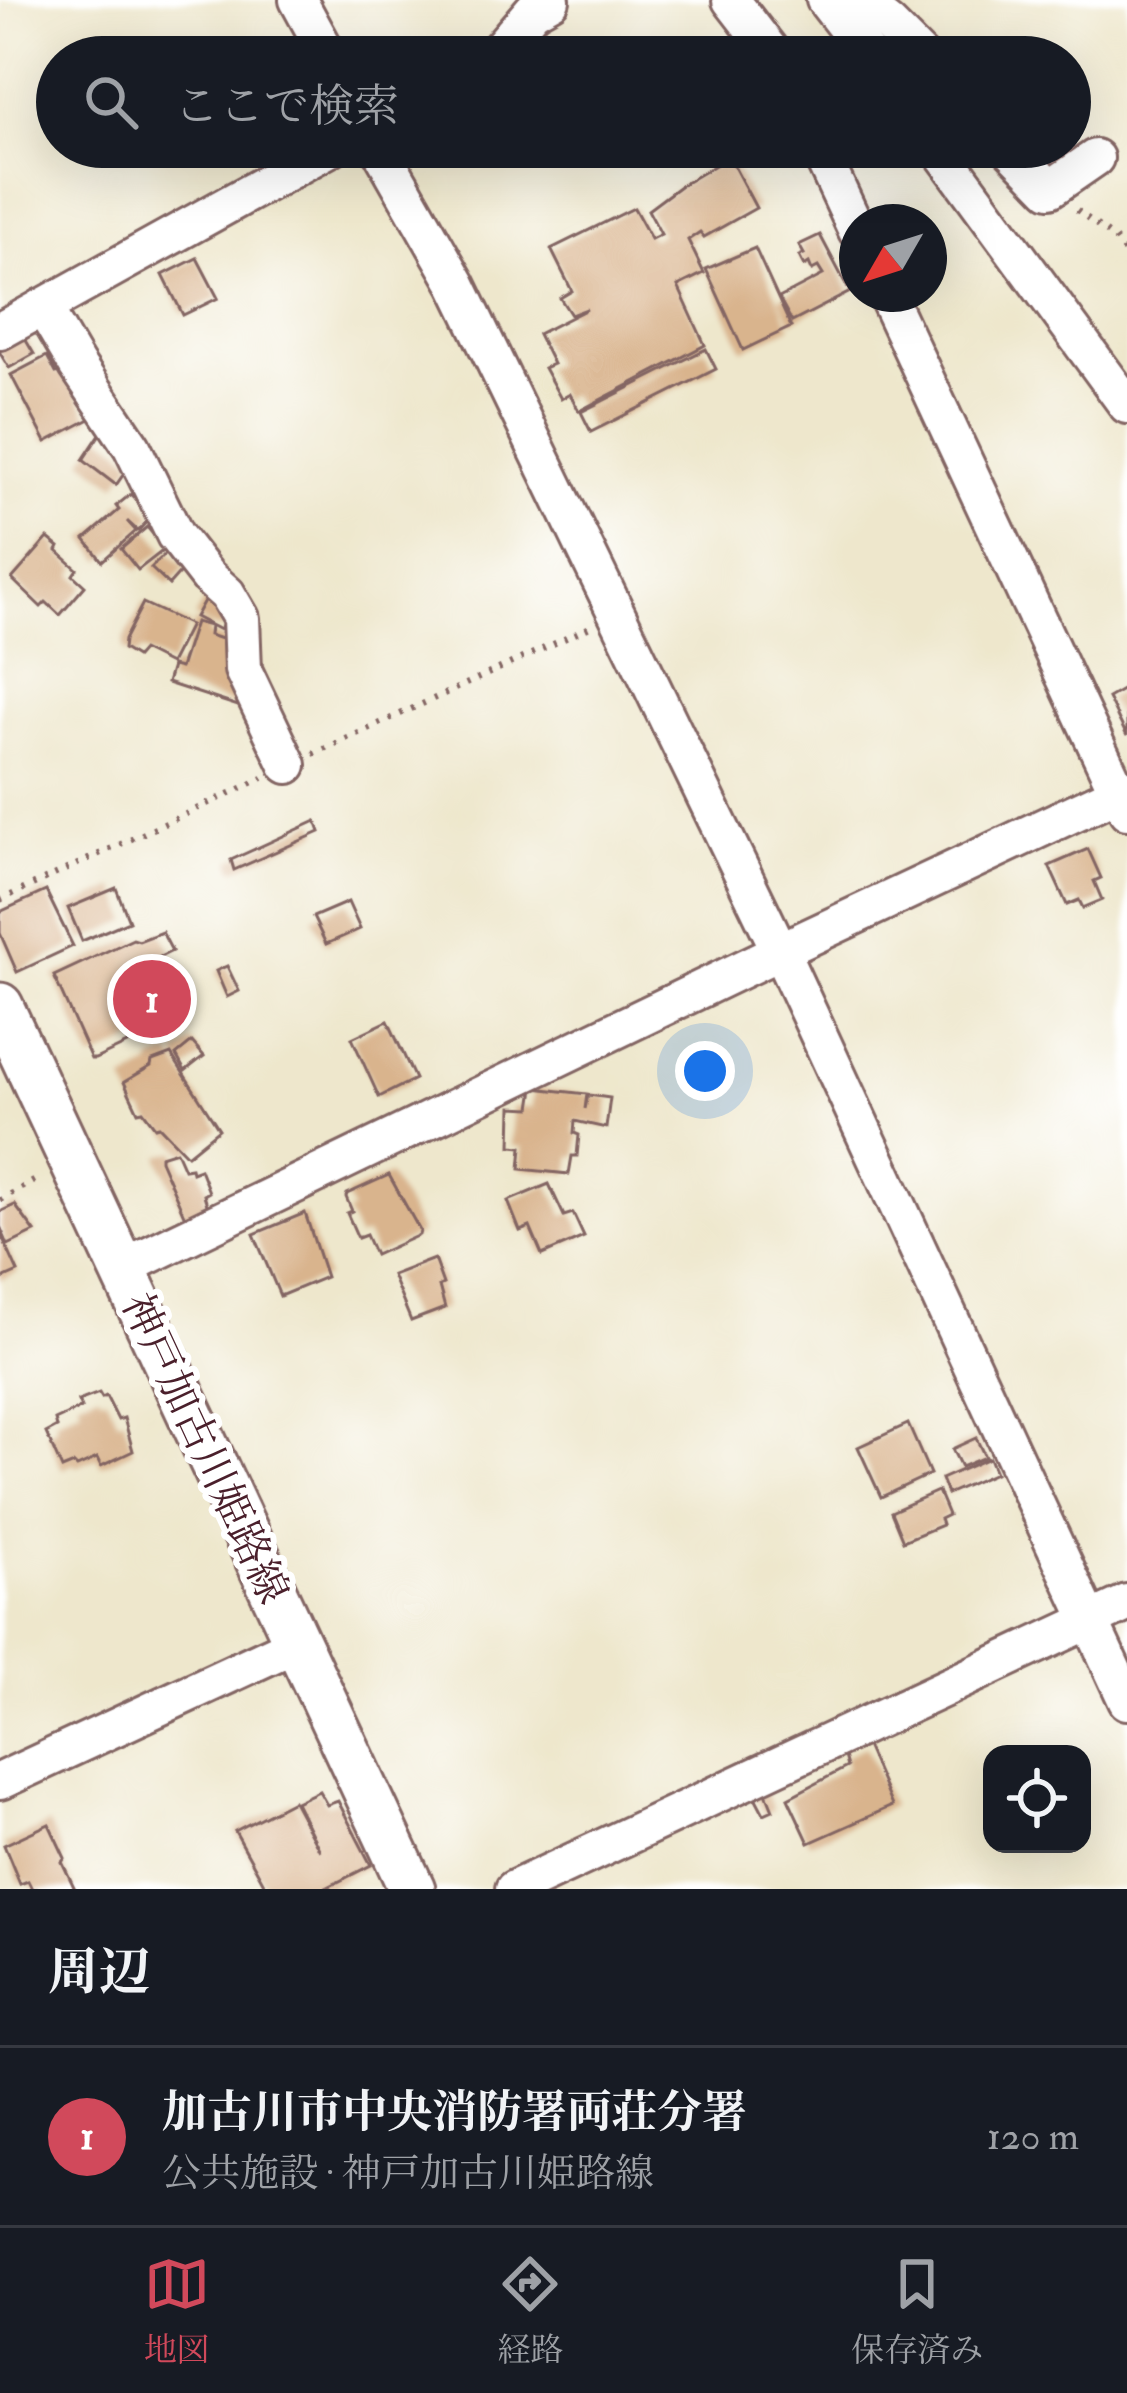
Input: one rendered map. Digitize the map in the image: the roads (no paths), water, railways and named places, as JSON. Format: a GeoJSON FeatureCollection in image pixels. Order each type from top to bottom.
{"type":"FeatureCollection","features":[{"type":"Feature","properties":{"kind":"main road","name":"神戸加古川姫路線"},"geometry":{"type":"LineString","coordinates":[[0,1006],[412,1889]]}},
{"type":"Feature","properties":{"kind":"street"},"geometry":{"type":"LineString","coordinates":[[298,0],[318,36]]}},
{"type":"Feature","properties":{"kind":"street"},"geometry":{"type":"LineString","coordinates":[[510,36],[533,10],[551,0]]}},
{"type":"Feature","properties":{"kind":"street"},"geometry":{"type":"LineString","coordinates":[[731,0],[759,36]]}},
{"type":"Feature","properties":{"kind":"street"},"geometry":{"type":"LineString","coordinates":[[793,0],[818,19],[859,30],[889,25],[900,36]]}},
{"type":"Feature","properties":{"kind":"street"},"geometry":{"type":"LineString","coordinates":[[824,0],[859,30]]}},
{"type":"Feature","properties":{"kind":"street"},"geometry":{"type":"LineString","coordinates":[[1091,161],[1095,158]]}},
{"type":"Feature","properties":{"kind":"street"},"geometry":{"type":"LineString","coordinates":[[0,331],[294,168]]}},
{"type":"Feature","properties":{"kind":"street"},"geometry":{"type":"LineString","coordinates":[[391,168],[457,284],[780,951],[1127,1701]]}},
{"type":"Feature","properties":{"kind":"street"},"geometry":{"type":"LineString","coordinates":[[828,168],[844,204]]}},
{"type":"Feature","properties":{"kind":"street"},"geometry":{"type":"LineString","coordinates":[[953,168],[1127,405]]}},
{"type":"Feature","properties":{"kind":"street"},"geometry":{"type":"LineString","coordinates":[[1030,168],[1050,189],[1080,168]]}},
{"type":"Feature","properties":{"kind":"street"},"geometry":{"type":"LineString","coordinates":[[43,307],[131,447],[176,535],[241,618],[243,670],[289,765]]}},
{"type":"Feature","properties":{"kind":"street"},"geometry":{"type":"LineString","coordinates":[[122,1268],[780,951],[1124,797],[895,312]]}},
{"type":"Feature","properties":{"kind":"street"},"geometry":{"type":"LineString","coordinates":[[514,1889],[1127,1603]]}},
{"type":"Feature","properties":{"kind":"street"},"geometry":{"type":"LineString","coordinates":[[0,1781],[297,1642]]}},
{"type":"Feature","properties":{"kind":"place","name":"加古川市中央消防署両荘分署"},"geometry":{"type":"Point","coordinates":[152,999]}}]}
